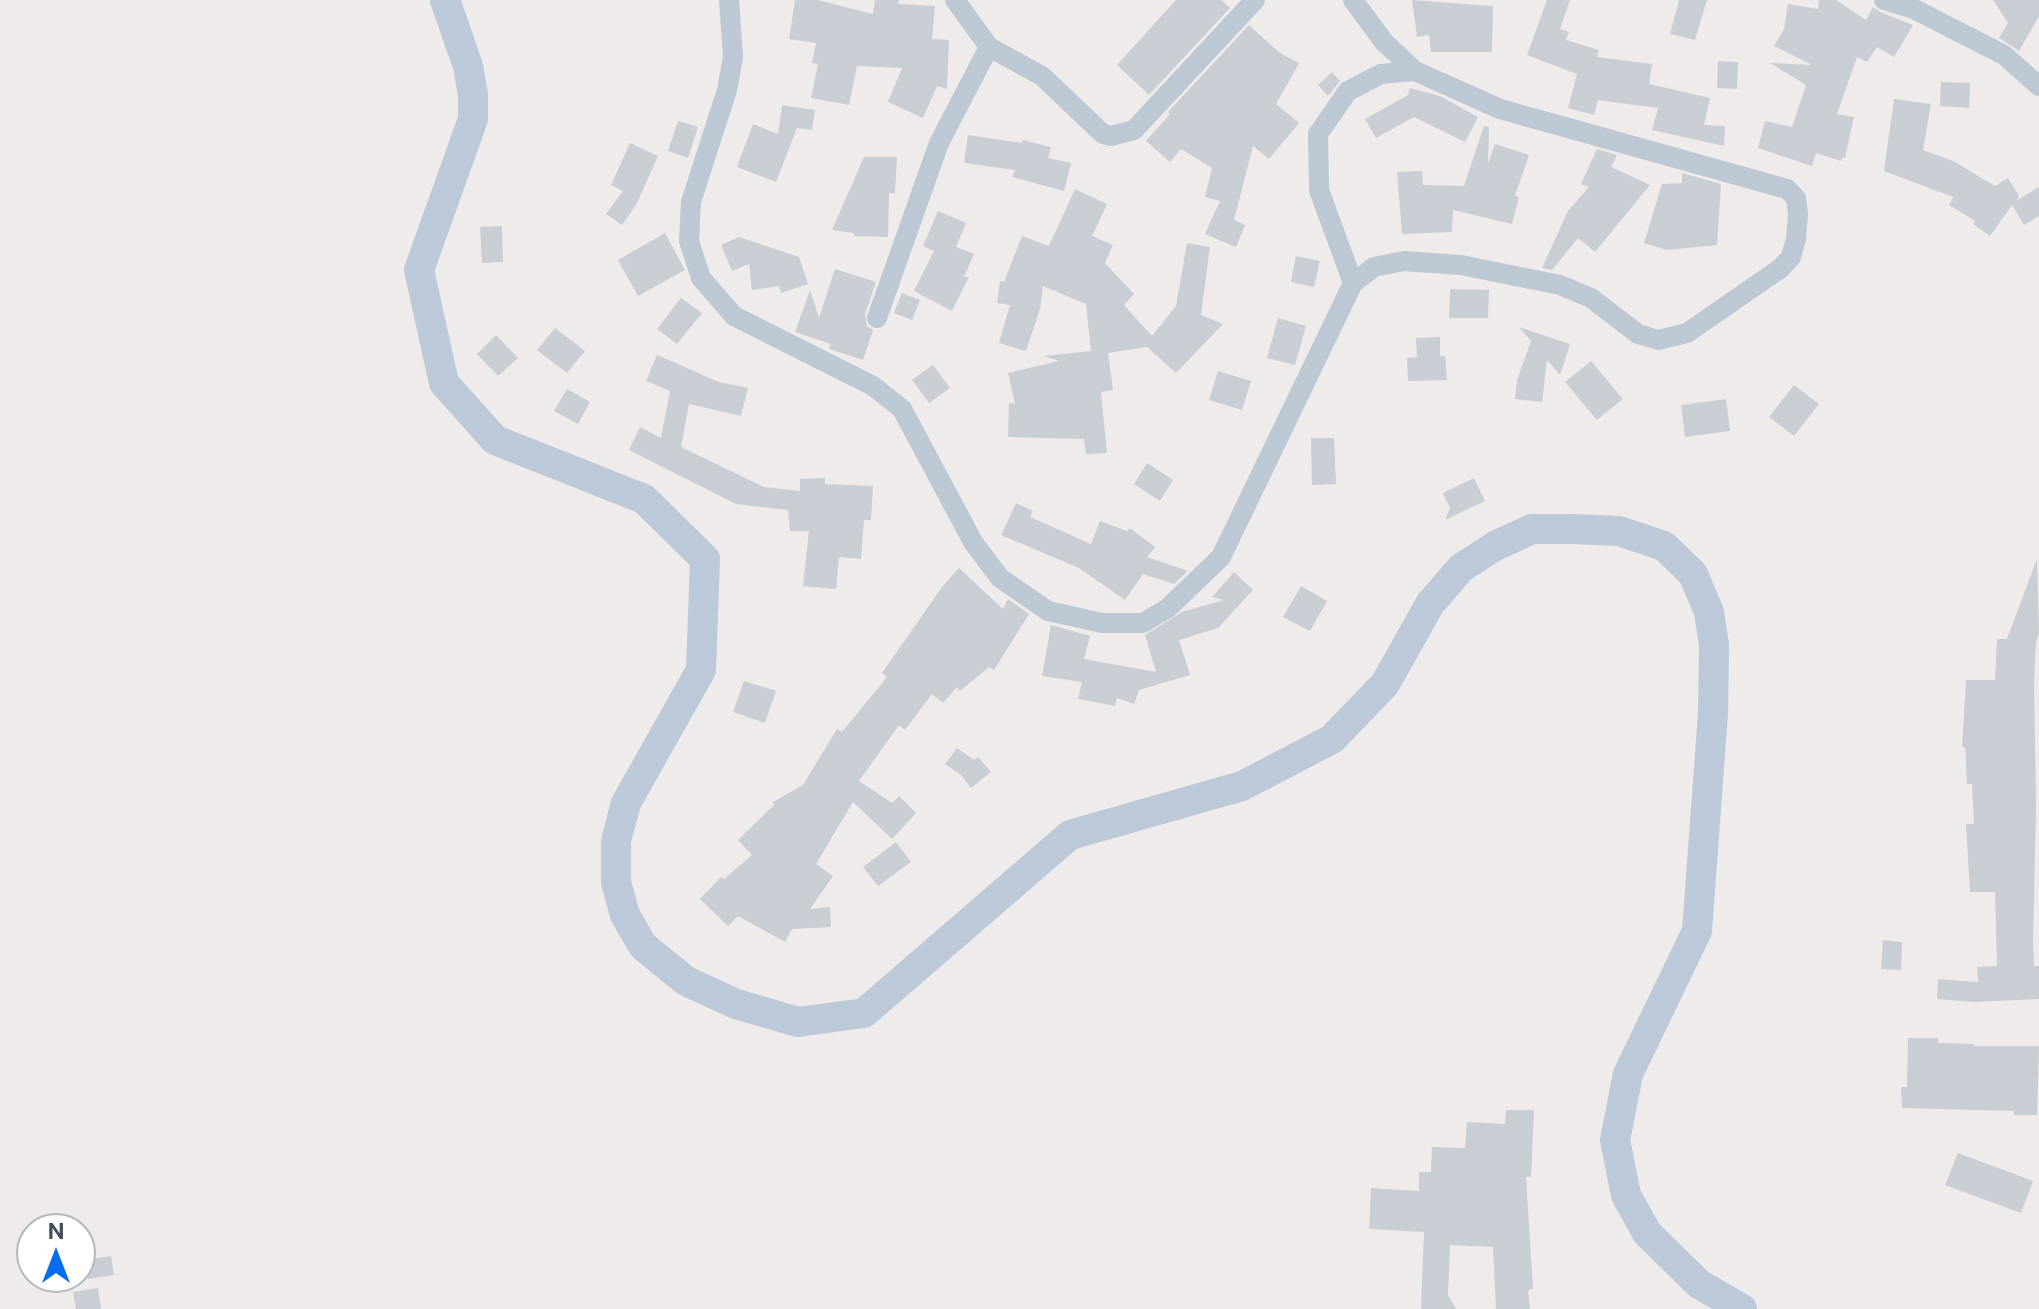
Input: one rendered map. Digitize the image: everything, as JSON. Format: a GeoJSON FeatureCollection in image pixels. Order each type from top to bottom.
{"type":"FeatureCollection","features":[{"type":"Feature","properties":{"kind":"street"},"geometry":{"type":"LineString","coordinates":[[445,0],[468,66],[473,119],[419,270],[444,383],[495,440],[644,499],[705,559],[701,670],[626,803],[616,841],[616,882],[625,915],[643,946],[686,981],[736,1004],[798,1022],[864,1013],[1070,835],[1242,786],[1332,739],[1385,684],[1430,604],[1461,568],[1495,546],[1532,529],[1619,531],[1664,546],[1693,574],[1709,612],[1714,645],[1713,713],[1697,931],[1628,1074],[1615,1140],[1626,1195],[1647,1233],[1699,1284],[1742,1309]]}},
{"type":"Feature","properties":{"kind":"street"},"geometry":{"type":"LineString","coordinates":[[729,0],[733,57],[727,90],[691,202],[689,241],[701,278],[734,316],[873,386],[902,409],[973,542],[1000,578],[1048,611],[1102,623],[1143,623],[1168,608],[1221,557],[1353,283],[1374,267],[1404,261],[1461,265],[1560,285],[1591,298],[1638,334],[1658,340],[1687,333],[1781,268],[1791,257],[1798,214],[1796,198],[1787,189],[1500,109],[1415,71],[1384,42],[1353,0]]}},
{"type":"Feature","properties":{"kind":"street"},"geometry":{"type":"LineString","coordinates":[[955,0],[989,47],[1042,76],[1103,134],[1123,135],[1134,130],[1255,0]]}},
{"type":"Feature","properties":{"kind":"street"},"geometry":{"type":"LineString","coordinates":[[1884,0],[1914,9],[2004,55],[2039,86]]}},
{"type":"Feature","properties":{"kind":"street"},"geometry":{"type":"LineString","coordinates":[[877,318],[939,143],[989,47]]}},
{"type":"Feature","properties":{"kind":"street"},"geometry":{"type":"LineString","coordinates":[[1353,283],[1319,190],[1318,134],[1348,91],[1381,74],[1415,71]]}},
{"type":"Feature","properties":{"kind":"building"},"geometry":{"type":"Polygon","coordinates":[[[795,0],[818,0],[873,14],[875,0],[935,6],[932,39],[949,40],[947,89],[937,86],[923,118],[888,102],[902,68],[857,66],[849,105],[811,98],[818,64],[812,63],[816,43],[789,39],[795,0]]]}},
{"type":"Feature","properties":{"kind":"building"},"geometry":{"type":"Polygon","coordinates":[[[1176,0],[1221,0],[1230,8],[1149,95],[1117,65],[1176,0]]]}},
{"type":"Feature","properties":{"kind":"building"},"geometry":{"type":"Polygon","coordinates":[[[1412,0],[1493,6],[1492,52],[1431,52],[1429,35],[1417,37],[1412,0]]]}},
{"type":"Feature","properties":{"kind":"building"},"geometry":{"type":"Polygon","coordinates":[[[1547,0],[1570,0],[1560,29],[1569,32],[1566,40],[1599,50],[1597,57],[1652,64],[1649,84],[1710,98],[1704,125],[1725,126],[1724,146],[1652,130],[1658,108],[1598,100],[1594,115],[1568,108],[1577,74],[1527,55],[1547,0]]]}},
{"type":"Feature","properties":{"kind":"building"},"geometry":{"type":"Polygon","coordinates":[[[1679,0],[1707,0],[1695,40],[1670,34],[1679,0]]]}},
{"type":"Feature","properties":{"kind":"building"},"geometry":{"type":"Polygon","coordinates":[[[1819,0],[1836,0],[1866,20],[1873,7],[1913,25],[1894,57],[1877,47],[1867,62],[1857,57],[1837,114],[1854,117],[1845,158],[1842,157],[1841,161],[1816,153],[1812,166],[1758,148],[1765,121],[1792,127],[1806,85],[1770,63],[1812,65],[1774,46],[1784,29],[1788,4],[1818,9],[1819,0]]]}},
{"type":"Feature","properties":{"kind":"building"},"geometry":{"type":"Polygon","coordinates":[[[1993,0],[2039,0],[2039,16],[2019,51],[1999,38],[2008,23],[1993,0]]]}},
{"type":"Feature","properties":{"kind":"building"},"geometry":{"type":"Polygon","coordinates":[[[1249,25],[1280,53],[1299,63],[1276,104],[1299,123],[1269,159],[1253,146],[1234,220],[1245,225],[1236,247],[1205,234],[1220,201],[1205,197],[1212,168],[1181,149],[1170,162],[1146,141],[1170,114],[1168,112],[1249,25]]]}},
{"type":"Feature","properties":{"kind":"building"},"geometry":{"type":"Polygon","coordinates":[[[1718,61],[1738,62],[1737,89],[1717,88],[1718,61]]]}},
{"type":"Feature","properties":{"kind":"building"},"geometry":{"type":"Polygon","coordinates":[[[1332,72],[1340,81],[1328,96],[1318,85],[1332,72]]]}},
{"type":"Feature","properties":{"kind":"building"},"geometry":{"type":"Polygon","coordinates":[[[1941,82],[1970,83],[1969,108],[1940,106],[1941,82]]]}},
{"type":"Feature","properties":{"kind":"building"},"geometry":{"type":"Polygon","coordinates":[[[1410,88],[1440,96],[1478,117],[1465,142],[1414,117],[1376,138],[1365,119],[1408,95],[1410,88]]]}},
{"type":"Feature","properties":{"kind":"building"},"geometry":{"type":"Polygon","coordinates":[[[1894,99],[1931,104],[1923,150],[1953,161],[1995,186],[2008,178],[2019,196],[2016,201],[2039,187],[2039,216],[2024,225],[2012,205],[1990,236],[1973,224],[1975,221],[1949,205],[1953,197],[1884,171],[1894,99]]]}},
{"type":"Feature","properties":{"kind":"building"},"geometry":{"type":"Polygon","coordinates":[[[782,105],[815,110],[812,130],[797,128],[776,182],[737,167],[753,124],[778,134],[782,105]]]}},
{"type":"Feature","properties":{"kind":"building"},"geometry":{"type":"Polygon","coordinates":[[[678,121],[698,127],[688,158],[668,151],[678,121]]]}},
{"type":"Feature","properties":{"kind":"building"},"geometry":{"type":"Polygon","coordinates":[[[1484,126],[1489,127],[1488,163],[1495,144],[1529,155],[1515,196],[1519,197],[1512,224],[1453,210],[1452,232],[1402,234],[1397,172],[1422,171],[1423,185],[1464,186],[1484,126]]]}},
{"type":"Feature","properties":{"kind":"building"},"geometry":{"type":"Polygon","coordinates":[[[968,135],[1022,143],[1023,140],[1051,147],[1048,158],[1071,163],[1064,191],[1012,177],[1015,170],[964,163],[968,135]]]}},
{"type":"Feature","properties":{"kind":"building"},"geometry":{"type":"Polygon","coordinates":[[[630,143],[658,156],[636,205],[622,225],[606,214],[623,191],[611,185],[630,143]]]}},
{"type":"Feature","properties":{"kind":"building"},"geometry":{"type":"Polygon","coordinates":[[[1597,149],[1617,155],[1611,167],[1650,185],[1595,252],[1578,238],[1552,270],[1542,268],[1568,211],[1589,187],[1581,184],[1597,149]]]}},
{"type":"Feature","properties":{"kind":"building"},"geometry":{"type":"Polygon","coordinates":[[[864,157],[897,157],[895,193],[889,193],[888,237],[854,236],[854,233],[832,230],[864,157]]]}},
{"type":"Feature","properties":{"kind":"building"},"geometry":{"type":"Polygon","coordinates":[[[1682,173],[1721,184],[1717,245],[1667,250],[1644,243],[1662,184],[1682,183],[1682,173]]]}},
{"type":"Feature","properties":{"kind":"building"},"geometry":{"type":"Polygon","coordinates":[[[1075,189],[1107,204],[1092,236],[1113,245],[1105,263],[1134,294],[1124,305],[1152,336],[1176,306],[1187,243],[1210,247],[1201,315],[1223,324],[1176,373],[1147,347],[1108,353],[1113,390],[1101,392],[1107,453],[1086,454],[1084,439],[1008,437],[1009,403],[1015,404],[1008,373],[1059,361],[1043,356],[1091,351],[1086,304],[1043,286],[1040,309],[1026,351],[999,343],[1010,305],[997,303],[1000,281],[1004,282],[1022,236],[1049,246],[1075,189]]]}},
{"type":"Feature","properties":{"kind":"building"},"geometry":{"type":"Polygon","coordinates":[[[938,211],[966,223],[956,247],[974,254],[964,277],[969,277],[952,311],[914,291],[934,251],[923,246],[938,211]]]}},
{"type":"Feature","properties":{"kind":"building"},"geometry":{"type":"Polygon","coordinates":[[[502,226],[503,262],[482,263],[480,227],[502,226]]]}},
{"type":"Feature","properties":{"kind":"building"},"geometry":{"type":"Polygon","coordinates":[[[665,233],[685,270],[638,296],[618,260],[665,233]]]}},
{"type":"Feature","properties":{"kind":"building"},"geometry":{"type":"Polygon","coordinates":[[[739,237],[799,257],[808,284],[781,293],[779,286],[752,290],[749,264],[732,271],[721,245],[739,237]]]}},
{"type":"Feature","properties":{"kind":"building"},"geometry":{"type":"Polygon","coordinates":[[[1296,256],[1320,261],[1314,287],[1291,282],[1296,256]]]}},
{"type":"Feature","properties":{"kind":"building"},"geometry":{"type":"Polygon","coordinates":[[[835,269],[876,282],[865,314],[867,326],[873,330],[863,360],[829,349],[831,344],[795,332],[810,290],[819,318],[835,269]]]}},
{"type":"Feature","properties":{"kind":"building"},"geometry":{"type":"Polygon","coordinates":[[[1450,289],[1489,290],[1488,318],[1449,318],[1450,289]]]}},
{"type":"Feature","properties":{"kind":"building"},"geometry":{"type":"Polygon","coordinates":[[[902,293],[920,300],[912,320],[894,313],[902,293]]]}},
{"type":"Feature","properties":{"kind":"building"},"geometry":{"type":"Polygon","coordinates":[[[681,298],[702,313],[677,344],[657,329],[681,298]]]}},
{"type":"Feature","properties":{"kind":"building"},"geometry":{"type":"Polygon","coordinates":[[[1278,318],[1306,326],[1295,365],[1267,358],[1278,318]]]}},
{"type":"Feature","properties":{"kind":"building"},"geometry":{"type":"Polygon","coordinates":[[[1519,327],[1570,344],[1560,375],[1547,360],[1542,402],[1515,399],[1517,380],[1531,341],[1519,327]]]}},
{"type":"Feature","properties":{"kind":"building"},"geometry":{"type":"Polygon","coordinates":[[[555,328],[585,351],[567,373],[537,350],[555,328]]]}},
{"type":"Feature","properties":{"kind":"building"},"geometry":{"type":"Polygon","coordinates":[[[496,335],[518,358],[498,376],[477,354],[496,335]]]}},
{"type":"Feature","properties":{"kind":"building"},"geometry":{"type":"Polygon","coordinates":[[[1440,337],[1440,356],[1445,356],[1447,380],[1408,381],[1407,358],[1417,357],[1416,338],[1440,337]]]}},
{"type":"Feature","properties":{"kind":"building"},"geometry":{"type":"Polygon","coordinates":[[[657,355],[719,382],[748,388],[741,416],[689,404],[681,447],[764,487],[800,491],[800,479],[825,478],[825,484],[873,486],[871,520],[864,520],[861,559],[839,557],[836,589],[803,586],[809,531],[790,531],[788,510],[736,504],[629,450],[640,427],[661,438],[670,391],[646,381],[657,355]]]}},
{"type":"Feature","properties":{"kind":"building"},"geometry":{"type":"Polygon","coordinates":[[[1591,361],[1623,399],[1597,420],[1565,382],[1591,361]]]}},
{"type":"Feature","properties":{"kind":"building"},"geometry":{"type":"Polygon","coordinates":[[[933,365],[950,388],[929,403],[912,380],[933,365]]]}},
{"type":"Feature","properties":{"kind":"building"},"geometry":{"type":"Polygon","coordinates":[[[1218,371],[1251,381],[1242,410],[1209,400],[1218,371]]]}},
{"type":"Feature","properties":{"kind":"building"},"geometry":{"type":"Polygon","coordinates":[[[1794,385],[1819,404],[1794,436],[1769,417],[1794,385]]]}},
{"type":"Feature","properties":{"kind":"building"},"geometry":{"type":"Polygon","coordinates":[[[567,389],[590,402],[578,424],[554,411],[567,389]]]}},
{"type":"Feature","properties":{"kind":"building"},"geometry":{"type":"Polygon","coordinates":[[[1726,399],[1730,431],[1685,437],[1681,405],[1726,399]]]}},
{"type":"Feature","properties":{"kind":"building"},"geometry":{"type":"Polygon","coordinates":[[[1311,438],[1334,438],[1336,484],[1312,485],[1311,438]]]}},
{"type":"Feature","properties":{"kind":"building"},"geometry":{"type":"Polygon","coordinates":[[[1147,463],[1173,480],[1160,501],[1134,484],[1147,463]]]}},
{"type":"Feature","properties":{"kind":"building"},"geometry":{"type":"Polygon","coordinates":[[[1474,478],[1485,501],[1445,520],[1450,508],[1443,493],[1474,478]]]}},
{"type":"Feature","properties":{"kind":"building"},"geometry":{"type":"Polygon","coordinates":[[[1016,503],[1033,511],[1030,517],[1091,544],[1100,521],[1127,531],[1130,528],[1155,547],[1147,557],[1188,571],[1174,584],[1143,574],[1125,600],[1079,568],[1001,535],[1016,503]]]}},
{"type":"Feature","properties":{"kind":"building"},"geometry":{"type":"Polygon","coordinates":[[[2037,559],[2039,634],[2034,683],[2036,806],[2033,941],[2034,966],[2039,966],[2039,999],[1974,1002],[1937,999],[1938,979],[1978,982],[1977,967],[1997,966],[1995,892],[1970,892],[1966,824],[1974,824],[1972,784],[1967,784],[1965,747],[1962,747],[1966,680],[1995,680],[1997,639],[2007,639],[2037,559]]]}},
{"type":"Feature","properties":{"kind":"building"},"geometry":{"type":"Polygon","coordinates":[[[959,568],[1003,609],[1008,599],[1029,614],[994,670],[989,667],[960,691],[957,687],[943,703],[932,694],[905,730],[899,725],[859,781],[892,803],[899,796],[916,813],[892,839],[853,802],[816,864],[833,876],[810,909],[830,907],[831,927],[792,929],[785,942],[738,916],[728,926],[700,899],[721,877],[724,879],[752,855],[738,840],[774,805],[773,802],[803,785],[837,729],[842,732],[887,677],[882,673],[942,587],[959,568]]]}},
{"type":"Feature","properties":{"kind":"building"},"geometry":{"type":"Polygon","coordinates":[[[1234,572],[1253,590],[1218,628],[1179,640],[1190,675],[1139,690],[1134,704],[1117,698],[1115,706],[1078,699],[1082,682],[1042,676],[1051,625],[1090,636],[1084,659],[1156,672],[1145,635],[1182,612],[1224,600],[1212,597],[1234,572]]]}},
{"type":"Feature","properties":{"kind":"building"},"geometry":{"type":"Polygon","coordinates":[[[1301,586],[1327,601],[1310,631],[1283,617],[1301,586]]]}},
{"type":"Feature","properties":{"kind":"building"},"geometry":{"type":"Polygon","coordinates":[[[744,681],[776,691],[765,723],[733,712],[744,681]]]}},
{"type":"Feature","properties":{"kind":"building"},"geometry":{"type":"Polygon","coordinates":[[[957,748],[974,760],[978,757],[991,772],[971,788],[961,775],[945,764],[957,748]]]}},
{"type":"Feature","properties":{"kind":"building"},"geometry":{"type":"Polygon","coordinates":[[[896,842],[911,862],[878,886],[863,867],[896,842]]]}},
{"type":"Feature","properties":{"kind":"building"},"geometry":{"type":"Polygon","coordinates":[[[1883,940],[1902,942],[1901,970],[1881,969],[1883,940]]]}},
{"type":"Feature","properties":{"kind":"building"},"geometry":{"type":"Polygon","coordinates":[[[1908,1038],[1938,1038],[1938,1043],[1973,1046],[2039,1046],[2037,1115],[2014,1115],[2014,1111],[1902,1108],[1901,1087],[1907,1087],[1908,1038]]]}},
{"type":"Feature","properties":{"kind":"building"},"geometry":{"type":"Polygon","coordinates":[[[1506,1110],[1534,1110],[1531,1177],[1526,1177],[1533,1289],[1528,1290],[1530,1309],[1496,1309],[1493,1247],[1450,1245],[1448,1295],[1456,1309],[1421,1309],[1424,1232],[1369,1229],[1371,1188],[1419,1191],[1419,1172],[1431,1172],[1432,1147],[1465,1148],[1467,1122],[1505,1124],[1506,1110]]]}},
{"type":"Feature","properties":{"kind":"building"},"geometry":{"type":"Polygon","coordinates":[[[1958,1153],[2033,1181],[2021,1213],[1945,1185],[1958,1153]]]}},
{"type":"Feature","properties":{"kind":"building"},"geometry":{"type":"Polygon","coordinates":[[[111,1256],[114,1275],[96,1278],[96,1258],[111,1256]]]}},
{"type":"Feature","properties":{"kind":"building"},"geometry":{"type":"Polygon","coordinates":[[[96,1288],[101,1309],[76,1309],[73,1293],[96,1293],[96,1288]]]}}]}
